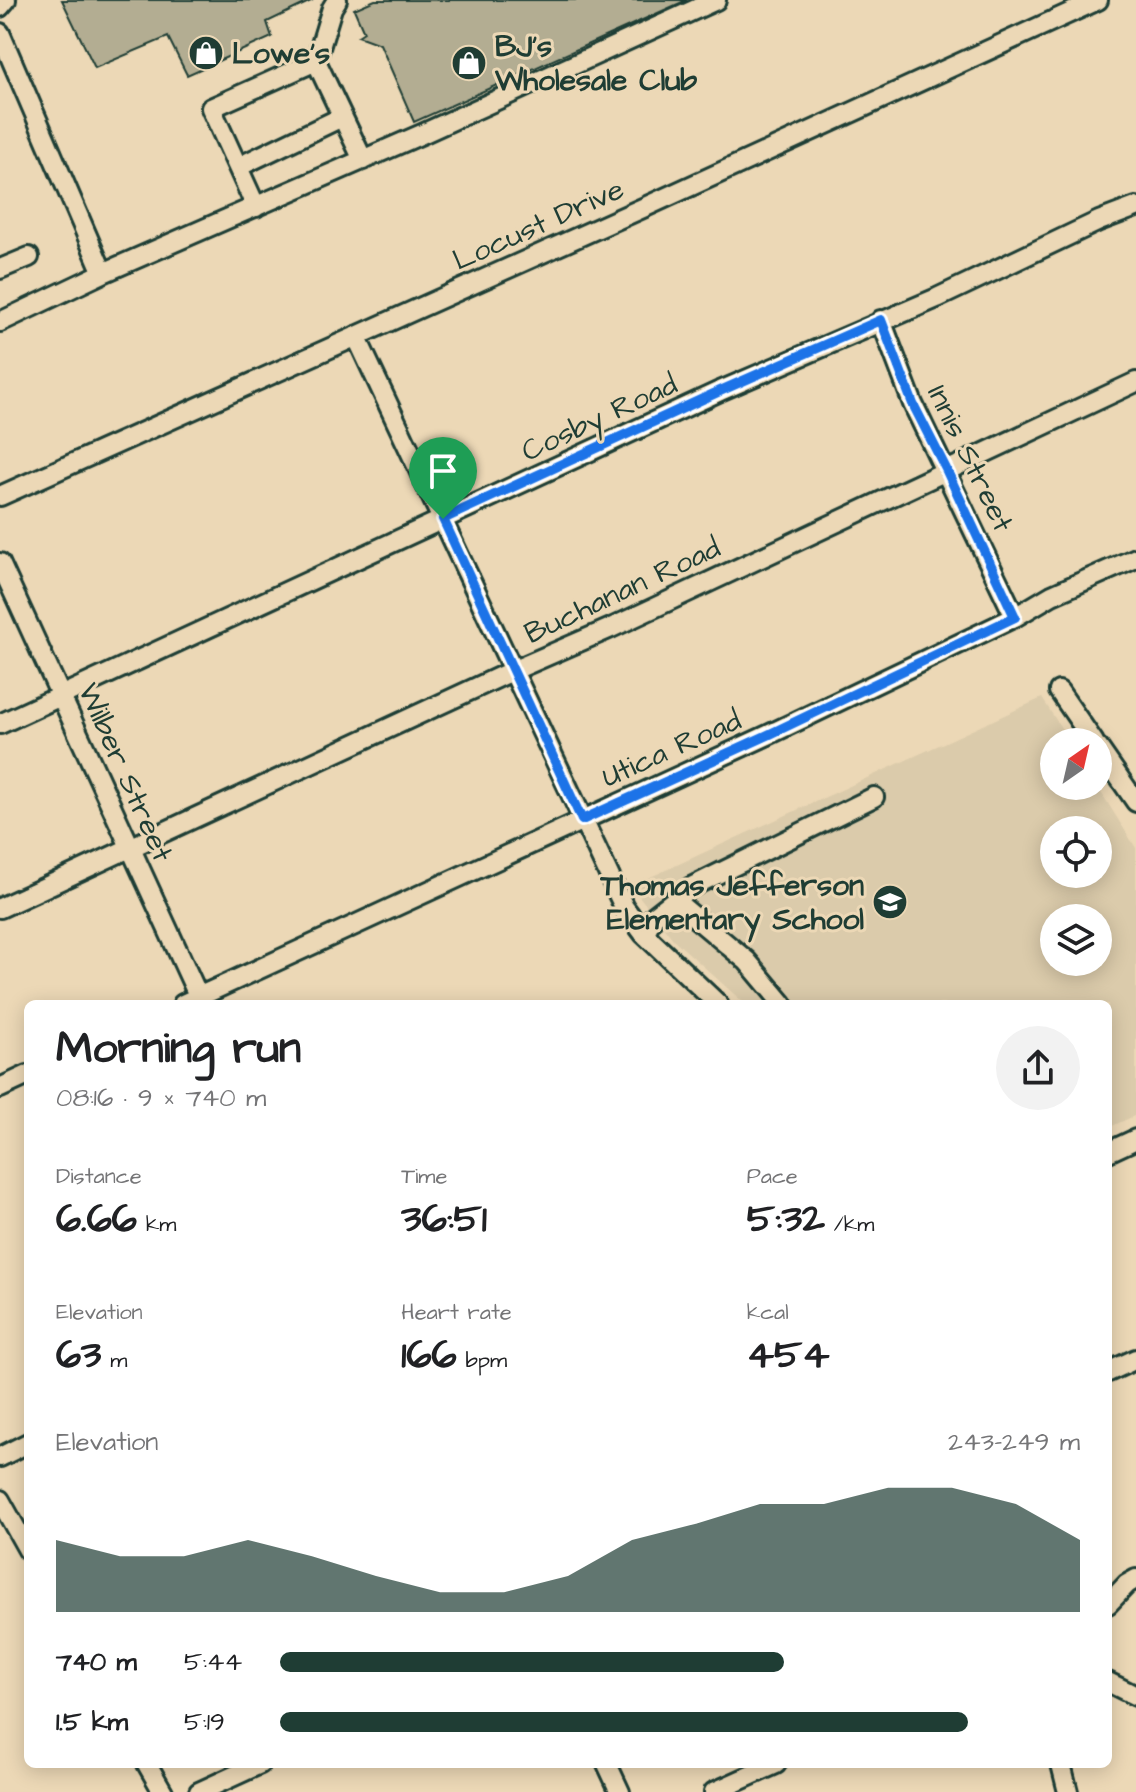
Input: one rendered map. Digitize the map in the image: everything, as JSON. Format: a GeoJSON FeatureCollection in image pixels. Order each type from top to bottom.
{"type":"FeatureCollection","features":[{"type":"Feature","properties":{"kind":"street"},"geometry":{"type":"LineString","coordinates":[[0,7],[6,0]]}},
{"type":"Feature","properties":{"kind":"street"},"geometry":{"type":"LineString","coordinates":[[337,0],[316,61],[363,160]]}},
{"type":"Feature","properties":{"kind":"street"},"geometry":{"type":"LineString","coordinates":[[0,301],[6,319],[716,0]]}},
{"type":"Feature","properties":{"kind":"street","name":"Locust Drive"},"geometry":{"type":"LineString","coordinates":[[0,496],[1098,0]]}},
{"type":"Feature","properties":{"kind":"street"},"geometry":{"type":"LineString","coordinates":[[0,33],[103,273]]}},
{"type":"Feature","properties":{"kind":"street"},"geometry":{"type":"LineString","coordinates":[[256,207],[211,108],[316,61]]}},
{"type":"Feature","properties":{"kind":"street"},"geometry":{"type":"LineString","coordinates":[[238,167],[342,117]]}},
{"type":"Feature","properties":{"kind":"street","name":"Cosby Road"},"geometry":{"type":"LineString","coordinates":[[0,724],[720,391],[937,298],[1099,221],[1136,207]]}},
{"type":"Feature","properties":{"kind":"street"},"geometry":{"type":"LineString","coordinates":[[0,269],[29,257]]}},
{"type":"Feature","properties":{"kind":"street","name":"Innis Street"},"geometry":{"type":"LineString","coordinates":[[881,320],[913,404],[1015,617]]}},
{"type":"Feature","properties":{"kind":"street"},"geometry":{"type":"LineString","coordinates":[[356,336],[624,907],[644,934],[714,1000]]}},
{"type":"Feature","properties":{"kind":"street","name":"Buchanan Road"},"geometry":{"type":"LineString","coordinates":[[0,908],[611,628],[1136,382]]}},
{"type":"Feature","properties":{"kind":"street","name":"Utica Road"},"geometry":{"type":"LineString","coordinates":[[199,1000],[781,729],[1015,617],[1052,595],[1136,558]]}},
{"type":"Feature","properties":{"kind":"street","name":"Wilber Street"},"geometry":{"type":"LineString","coordinates":[[0,563],[194,1000]]}},
{"type":"Feature","properties":{"kind":"street"},"geometry":{"type":"LineString","coordinates":[[1059,691],[1084,728]]}},
{"type":"Feature","properties":{"kind":"street"},"geometry":{"type":"LineString","coordinates":[[1112,767],[1136,802]]}},
{"type":"Feature","properties":{"kind":"street"},"geometry":{"type":"LineString","coordinates":[[644,934],[654,916],[691,887],[874,797]]}},
{"type":"Feature","properties":{"kind":"street"},"geometry":{"type":"LineString","coordinates":[[674,900],[747,961],[780,1000]]}},
{"type":"Feature","properties":{"kind":"street"},"geometry":{"type":"LineString","coordinates":[[0,1088],[24,1077]]}},
{"type":"Feature","properties":{"kind":"street"},"geometry":{"type":"LineString","coordinates":[[1112,1150],[1136,1139]]}},
{"type":"Feature","properties":{"kind":"street"},"geometry":{"type":"LineString","coordinates":[[1112,1370],[1136,1359]]}},
{"type":"Feature","properties":{"kind":"street"},"geometry":{"type":"LineString","coordinates":[[0,1457],[24,1445]]}},
{"type":"Feature","properties":{"kind":"street"},"geometry":{"type":"LineString","coordinates":[[0,1500],[24,1543]]}},
{"type":"Feature","properties":{"kind":"street"},"geometry":{"type":"LineString","coordinates":[[1112,1600],[1136,1579]]}},
{"type":"Feature","properties":{"kind":"street"},"geometry":{"type":"LineString","coordinates":[[1112,1684],[1136,1696]]}},
{"type":"Feature","properties":{"kind":"street"},"geometry":{"type":"LineString","coordinates":[[149,1768],[163,1792]]}},
{"type":"Feature","properties":{"kind":"street"},"geometry":{"type":"LineString","coordinates":[[199,1792],[251,1768]]}},
{"type":"Feature","properties":{"kind":"street"},"geometry":{"type":"LineString","coordinates":[[609,1768],[620,1792]]}},
{"type":"Feature","properties":{"kind":"street"},"geometry":{"type":"LineString","coordinates":[[714,1792],[767,1768]]}},
{"type":"Feature","properties":{"kind":"street"},"geometry":{"type":"LineString","coordinates":[[1062,1768],[1068,1792]]}},
{"type":"Feature","properties":{"kind":"shaded area","name":"Thomas Jefferson Elementary School"},"geometry":{"type":"Polygon","coordinates":[[[1042,698],[1061,728],[1040,728],[1040,800],[1106,800],[1136,848],[1136,1115],[1112,1126],[1112,1000],[741,1000],[673,939],[631,886],[1042,698]]]}},
{"type":"Feature","properties":{"kind":"building","name":"Lowe's"},"geometry":{"type":"Polygon","coordinates":[[[62,0],[313,0],[267,22],[272,37],[187,75],[168,37],[95,68],[62,0]]]}},
{"type":"Feature","properties":{"kind":"building","name":"BJ's Wholesale Club"},"geometry":{"type":"Polygon","coordinates":[[[375,0],[687,0],[414,122],[380,44],[358,36],[364,32],[354,9],[375,0]]]}},
{"type":"Feature","properties":{"kind":"place","name":"Lowe's"},"geometry":{"type":"Point","coordinates":[206,53]}},
{"type":"Feature","properties":{"kind":"place","name":"BJ's Wholesale Club"},"geometry":{"type":"Point","coordinates":[469,63]}},
{"type":"Feature","properties":{"kind":"place","name":"Thomas Jefferson Elementary School"},"geometry":{"type":"Point","coordinates":[890,902]}},
{"type":"Feature","properties":{"kind":"route"},"geometry":{"type":"LineString","coordinates":[[881,320],[913,404],[1015,617],[582,820],[443,519],[881,320]]}}]}
